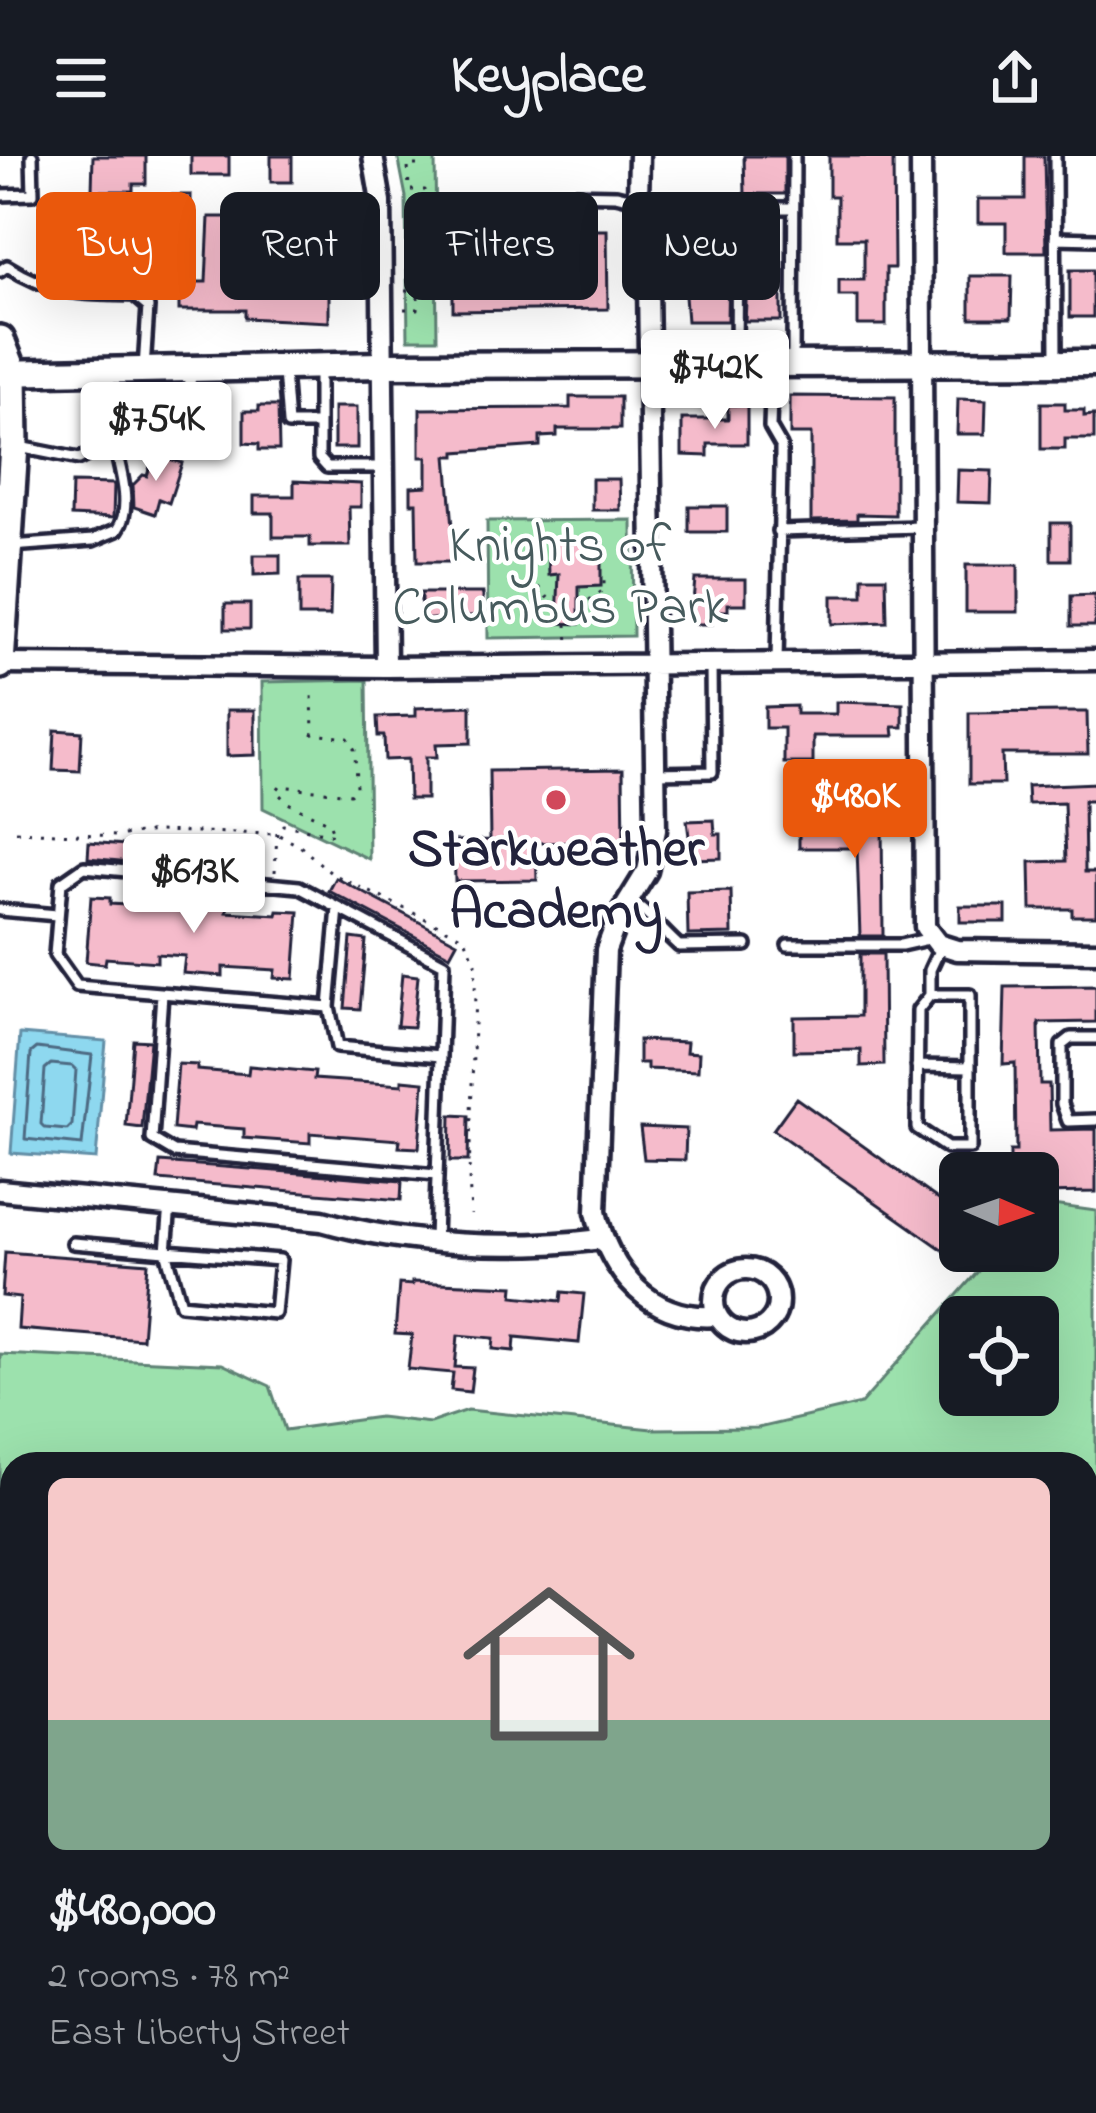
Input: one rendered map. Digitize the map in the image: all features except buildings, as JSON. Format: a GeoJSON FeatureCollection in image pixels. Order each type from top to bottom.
{"type":"FeatureCollection","features":[{"type":"Feature","properties":{"kind":"main road"},"geometry":{"type":"LineString","coordinates":[[0,340],[14,445],[0,664]]}},
{"type":"Feature","properties":{"kind":"street"},"geometry":{"type":"LineString","coordinates":[[373,156],[381,202],[386,667]]}},
{"type":"Feature","properties":{"kind":"street"},"geometry":{"type":"LineString","coordinates":[[638,192],[639,156]]}},
{"type":"Feature","properties":{"kind":"street"},"geometry":{"type":"LineString","coordinates":[[921,156],[923,919],[936,942],[957,950],[1096,952]]}},
{"type":"Feature","properties":{"kind":"street"},"geometry":{"type":"LineString","coordinates":[[648,300],[656,830],[647,871],[606,950],[596,1212],[602,1239],[625,1276],[662,1310],[717,1316]]}},
{"type":"Feature","properties":{"kind":"street"},"geometry":{"type":"LineString","coordinates":[[7,373],[381,364],[1096,363]]}},
{"type":"Feature","properties":{"kind":"street"},"geometry":{"type":"LineString","coordinates":[[0,664],[386,667],[1096,660]]}},
{"type":"Feature","properties":{"kind":"street"},"geometry":{"type":"LineString","coordinates":[[0,1190],[322,1221],[365,1233],[435,1239],[560,1244],[602,1239]]}},
{"type":"Feature","properties":{"kind":"lane"},"geometry":{"type":"LineString","coordinates":[[0,195],[33,194],[32,156]]}},
{"type":"Feature","properties":{"kind":"lane"},"geometry":{"type":"LineString","coordinates":[[777,662],[781,446],[770,427],[782,363],[794,156]]}},
{"type":"Feature","properties":{"kind":"lane"},"geometry":{"type":"LineString","coordinates":[[1055,156],[1056,363]]}},
{"type":"Feature","properties":{"kind":"lane"},"geometry":{"type":"LineString","coordinates":[[780,208],[794,208]]}},
{"type":"Feature","properties":{"kind":"lane"},"geometry":{"type":"LineString","coordinates":[[1055,238],[1096,239]]}},
{"type":"Feature","properties":{"kind":"lane"},"geometry":{"type":"LineString","coordinates":[[0,271],[7,266],[37,285],[68,294],[134,295],[148,307],[144,372]]}},
{"type":"Feature","properties":{"kind":"lane"},"geometry":{"type":"LineString","coordinates":[[736,300],[736,363]]}},
{"type":"Feature","properties":{"kind":"lane"},"geometry":{"type":"LineString","coordinates":[[319,367],[320,458],[327,467],[384,467]]}},
{"type":"Feature","properties":{"kind":"lane"},"geometry":{"type":"LineString","coordinates":[[284,368],[288,424],[319,424]]}},
{"type":"Feature","properties":{"kind":"lane"},"geometry":{"type":"LineString","coordinates":[[14,445],[79,459],[114,441],[172,423],[181,416],[194,371]]}},
{"type":"Feature","properties":{"kind":"lane"},"geometry":{"type":"LineString","coordinates":[[4,546],[94,540],[123,524],[124,491],[106,373]]}},
{"type":"Feature","properties":{"kind":"lane"},"geometry":{"type":"LineString","coordinates":[[778,531],[921,527]]}},
{"type":"Feature","properties":{"kind":"lane"},"geometry":{"type":"LineString","coordinates":[[655,773],[712,772],[711,663]]}},
{"type":"Feature","properties":{"kind":"lane"},"geometry":{"type":"LineString","coordinates":[[329,1007],[76,986],[55,955],[62,883],[84,867],[298,887],[444,964],[435,1239]]}},
{"type":"Feature","properties":{"kind":"lane"},"geometry":{"type":"LineString","coordinates":[[629,900],[652,915],[679,946],[746,945]]}},
{"type":"Feature","properties":{"kind":"lane"},"geometry":{"type":"LineString","coordinates":[[338,908],[329,1007],[337,1047],[441,1056]]}},
{"type":"Feature","properties":{"kind":"lane"},"geometry":{"type":"LineString","coordinates":[[0,910],[57,915]]}},
{"type":"Feature","properties":{"kind":"lane"},"geometry":{"type":"LineString","coordinates":[[788,945],[936,942],[930,995],[918,1010],[917,1128],[947,1148],[970,1148],[970,995],[930,995]]}},
{"type":"Feature","properties":{"kind":"lane"},"geometry":{"type":"LineString","coordinates":[[162,994],[152,1139],[174,1152],[436,1174]]}},
{"type":"Feature","properties":{"kind":"lane"},"geometry":{"type":"LineString","coordinates":[[1096,1038],[1071,1038],[1062,1045],[1061,1104],[1067,1121],[1096,1120]]}},
{"type":"Feature","properties":{"kind":"lane"},"geometry":{"type":"LineString","coordinates":[[917,1066],[970,1066]]}},
{"type":"Feature","properties":{"kind":"lane"},"geometry":{"type":"LineString","coordinates":[[73,1243],[166,1251],[280,1260],[275,1313],[181,1304],[166,1251],[170,1206]]}},
{"type":"Feature","properties":{"kind":"path"},"geometry":{"type":"LineString","coordinates":[[421,156],[421,165],[408,166],[409,190],[425,192]]}},
{"type":"Feature","properties":{"kind":"path"},"geometry":{"type":"LineString","coordinates":[[404,308],[418,309],[418,300]]}},
{"type":"Feature","properties":{"kind":"path"},"geometry":{"type":"LineString","coordinates":[[579,608],[604,590],[604,573]]}},
{"type":"Feature","properties":{"kind":"path"},"geometry":{"type":"LineString","coordinates":[[539,587],[557,608]]}},
{"type":"Feature","properties":{"kind":"path"},"geometry":{"type":"LineString","coordinates":[[589,601],[594,605]]}},
{"type":"Feature","properties":{"kind":"path"},"geometry":{"type":"LineString","coordinates":[[274,885],[277,832],[283,825],[334,835],[329,823],[288,803],[276,791],[280,786],[350,794],[356,788],[355,750],[347,738],[313,734],[312,692]]}},
{"type":"Feature","properties":{"kind":"green space"},"geometry":{"type":"Polygon","coordinates":[[[398,156],[435,156],[435,192],[405,192],[398,156]]]}},
{"type":"Feature","properties":{"kind":"green space"},"geometry":{"type":"Polygon","coordinates":[[[407,300],[437,300],[437,339],[408,339],[407,300]]]}},
{"type":"Feature","properties":{"kind":"green space","name":"Knights of Columbus Park"},"geometry":{"type":"Polygon","coordinates":[[[632,520],[633,636],[488,638],[487,521],[632,520]]]}},
{"type":"Feature","properties":{"kind":"green space"},"geometry":{"type":"Polygon","coordinates":[[[367,680],[369,859],[263,808],[262,682],[367,680]]]}},
{"type":"Feature","properties":{"kind":"green space"},"geometry":{"type":"Polygon","coordinates":[[[1059,1206],[1096,1211],[1096,1452],[0,1452],[0,1354],[222,1364],[270,1386],[285,1430],[379,1417],[430,1423],[468,1410],[652,1429],[758,1428],[861,1404],[939,1316],[939,1416],[1059,1416],[1059,1296],[956,1296],[977,1272],[1059,1272],[1059,1206]]]}},
{"type":"Feature","properties":{"kind":"water"},"geometry":{"type":"Polygon","coordinates":[[[20,1034],[106,1041],[96,1159],[11,1153],[20,1034]]]}},
{"type":"Feature","properties":{"kind":"place","name":"Starkweather Academy"},"geometry":{"type":"Point","coordinates":[556,800]}}]}
